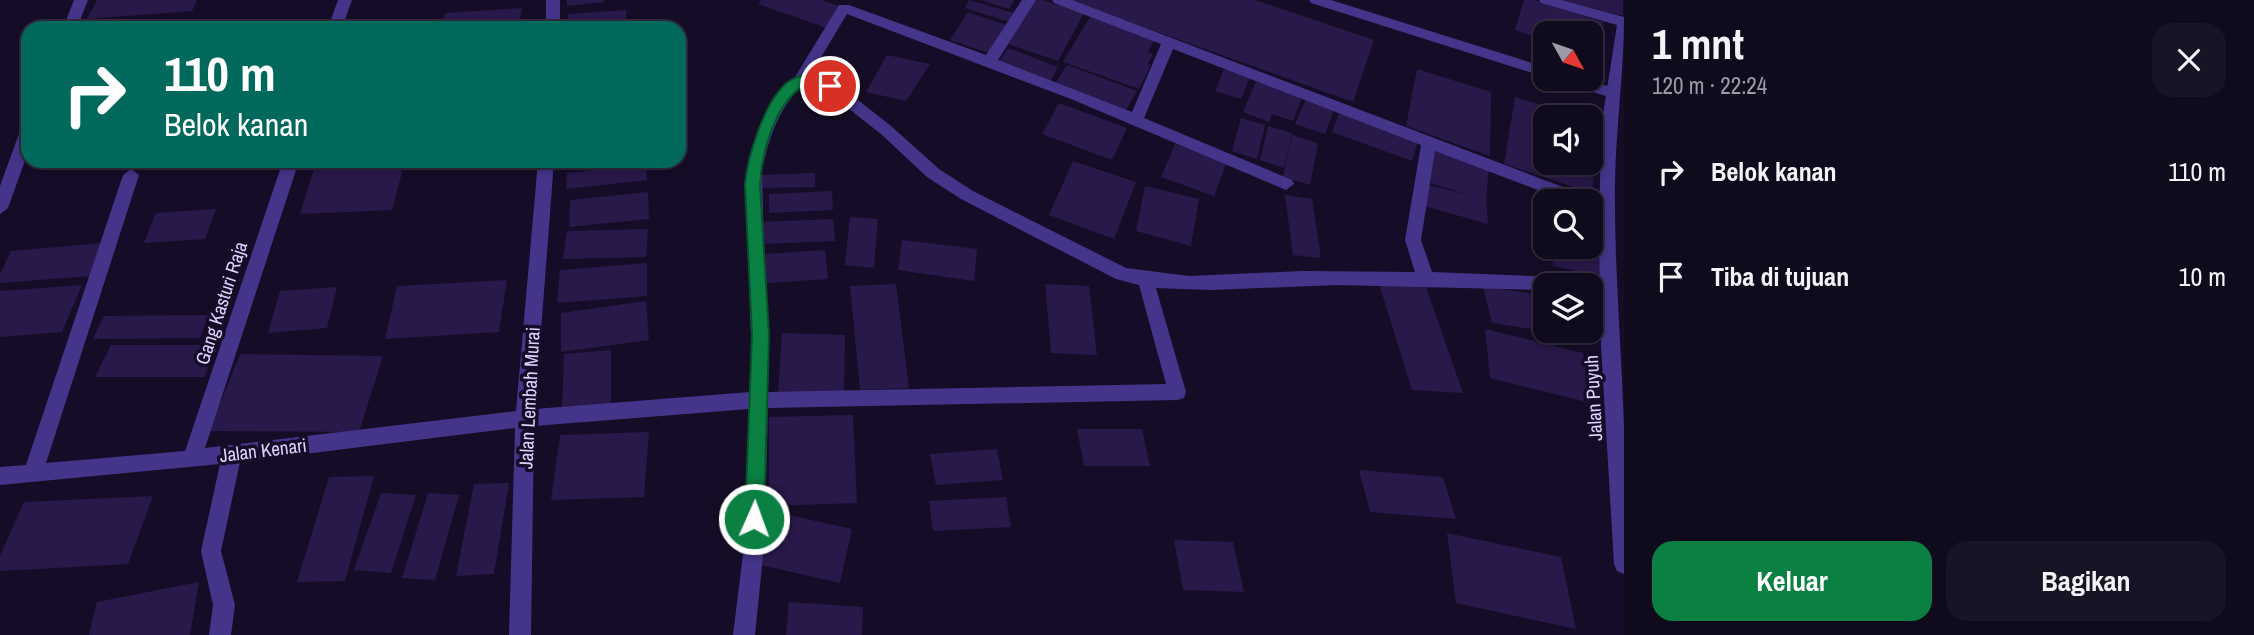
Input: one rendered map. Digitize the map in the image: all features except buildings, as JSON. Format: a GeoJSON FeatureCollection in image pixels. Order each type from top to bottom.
{"type":"FeatureCollection","features":[{"type":"Feature","properties":{"kind":"street"},"geometry":{"type":"LineString","coordinates":[[72,21],[81,0]]}},
{"type":"Feature","properties":{"kind":"street"},"geometry":{"type":"LineString","coordinates":[[338,21],[345,0]]}},
{"type":"Feature","properties":{"kind":"street"},"geometry":{"type":"LineString","coordinates":[[553,0],[553,21]]}},
{"type":"Feature","properties":{"kind":"street"},"geometry":{"type":"LineString","coordinates":[[989,62],[1029,0]]}},
{"type":"Feature","properties":{"kind":"street"},"geometry":{"type":"LineString","coordinates":[[1059,0],[1552,189]]}},
{"type":"Feature","properties":{"kind":"street"},"geometry":{"type":"LineString","coordinates":[[1316,0],[1533,68]]}},
{"type":"Feature","properties":{"kind":"street"},"geometry":{"type":"LineString","coordinates":[[1546,0],[1624,22]]}},
{"type":"Feature","properties":{"kind":"street"},"geometry":{"type":"LineString","coordinates":[[744,635],[754,546],[761,335],[752,185],[754,163],[776,107],[791,86],[801,79],[847,4],[1136,120],[1286,184]]}},
{"type":"Feature","properties":{"kind":"street","name":"Jalan Puyuh"},"geometry":{"type":"LineString","coordinates":[[1624,22],[1609,138],[1608,211],[1612,375],[1624,564]]}},
{"type":"Feature","properties":{"kind":"street"},"geometry":{"type":"LineString","coordinates":[[1136,120],[1169,42]]}},
{"type":"Feature","properties":{"kind":"street"},"geometry":{"type":"LineString","coordinates":[[801,79],[813,79],[830,86],[886,130],[933,173],[967,195],[1122,274],[1146,281],[1172,284],[1302,278],[1533,283]]}},
{"type":"Feature","properties":{"kind":"street"},"geometry":{"type":"LineString","coordinates":[[1603,90],[1613,93]]}},
{"type":"Feature","properties":{"kind":"street"},"geometry":{"type":"LineString","coordinates":[[1426,279],[1413,240],[1429,142]]}},
{"type":"Feature","properties":{"kind":"street"},"geometry":{"type":"LineString","coordinates":[[0,208],[21,150]]}},
{"type":"Feature","properties":{"kind":"street","name":"Gang Kasturi Raja"},"geometry":{"type":"LineString","coordinates":[[192,459],[289,168]]}},
{"type":"Feature","properties":{"kind":"street","name":"Jalan Lembah Murai"},"geometry":{"type":"LineString","coordinates":[[520,635],[525,418],[545,168]]}},
{"type":"Feature","properties":{"kind":"street"},"geometry":{"type":"LineString","coordinates":[[33,473],[131,175]]}},
{"type":"Feature","properties":{"kind":"street"},"geometry":{"type":"LineString","coordinates":[[1603,209],[1608,211]]}},
{"type":"Feature","properties":{"kind":"street","name":"Jalan Kenari"},"geometry":{"type":"LineString","coordinates":[[0,476],[192,459],[525,418],[759,400],[1177,392],[1146,281]]}},
{"type":"Feature","properties":{"kind":"street"},"geometry":{"type":"LineString","coordinates":[[1603,286],[1610,286]]}},
{"type":"Feature","properties":{"kind":"street"},"geometry":{"type":"LineString","coordinates":[[220,635],[224,605],[212,568],[211,551],[232,454]]}},
{"type":"Feature","properties":{"kind":"route"},"geometry":{"type":"LineString","coordinates":[[754,519],[761,335],[752,185],[754,163],[776,107],[791,86],[808,78],[830,86]]}}]}
